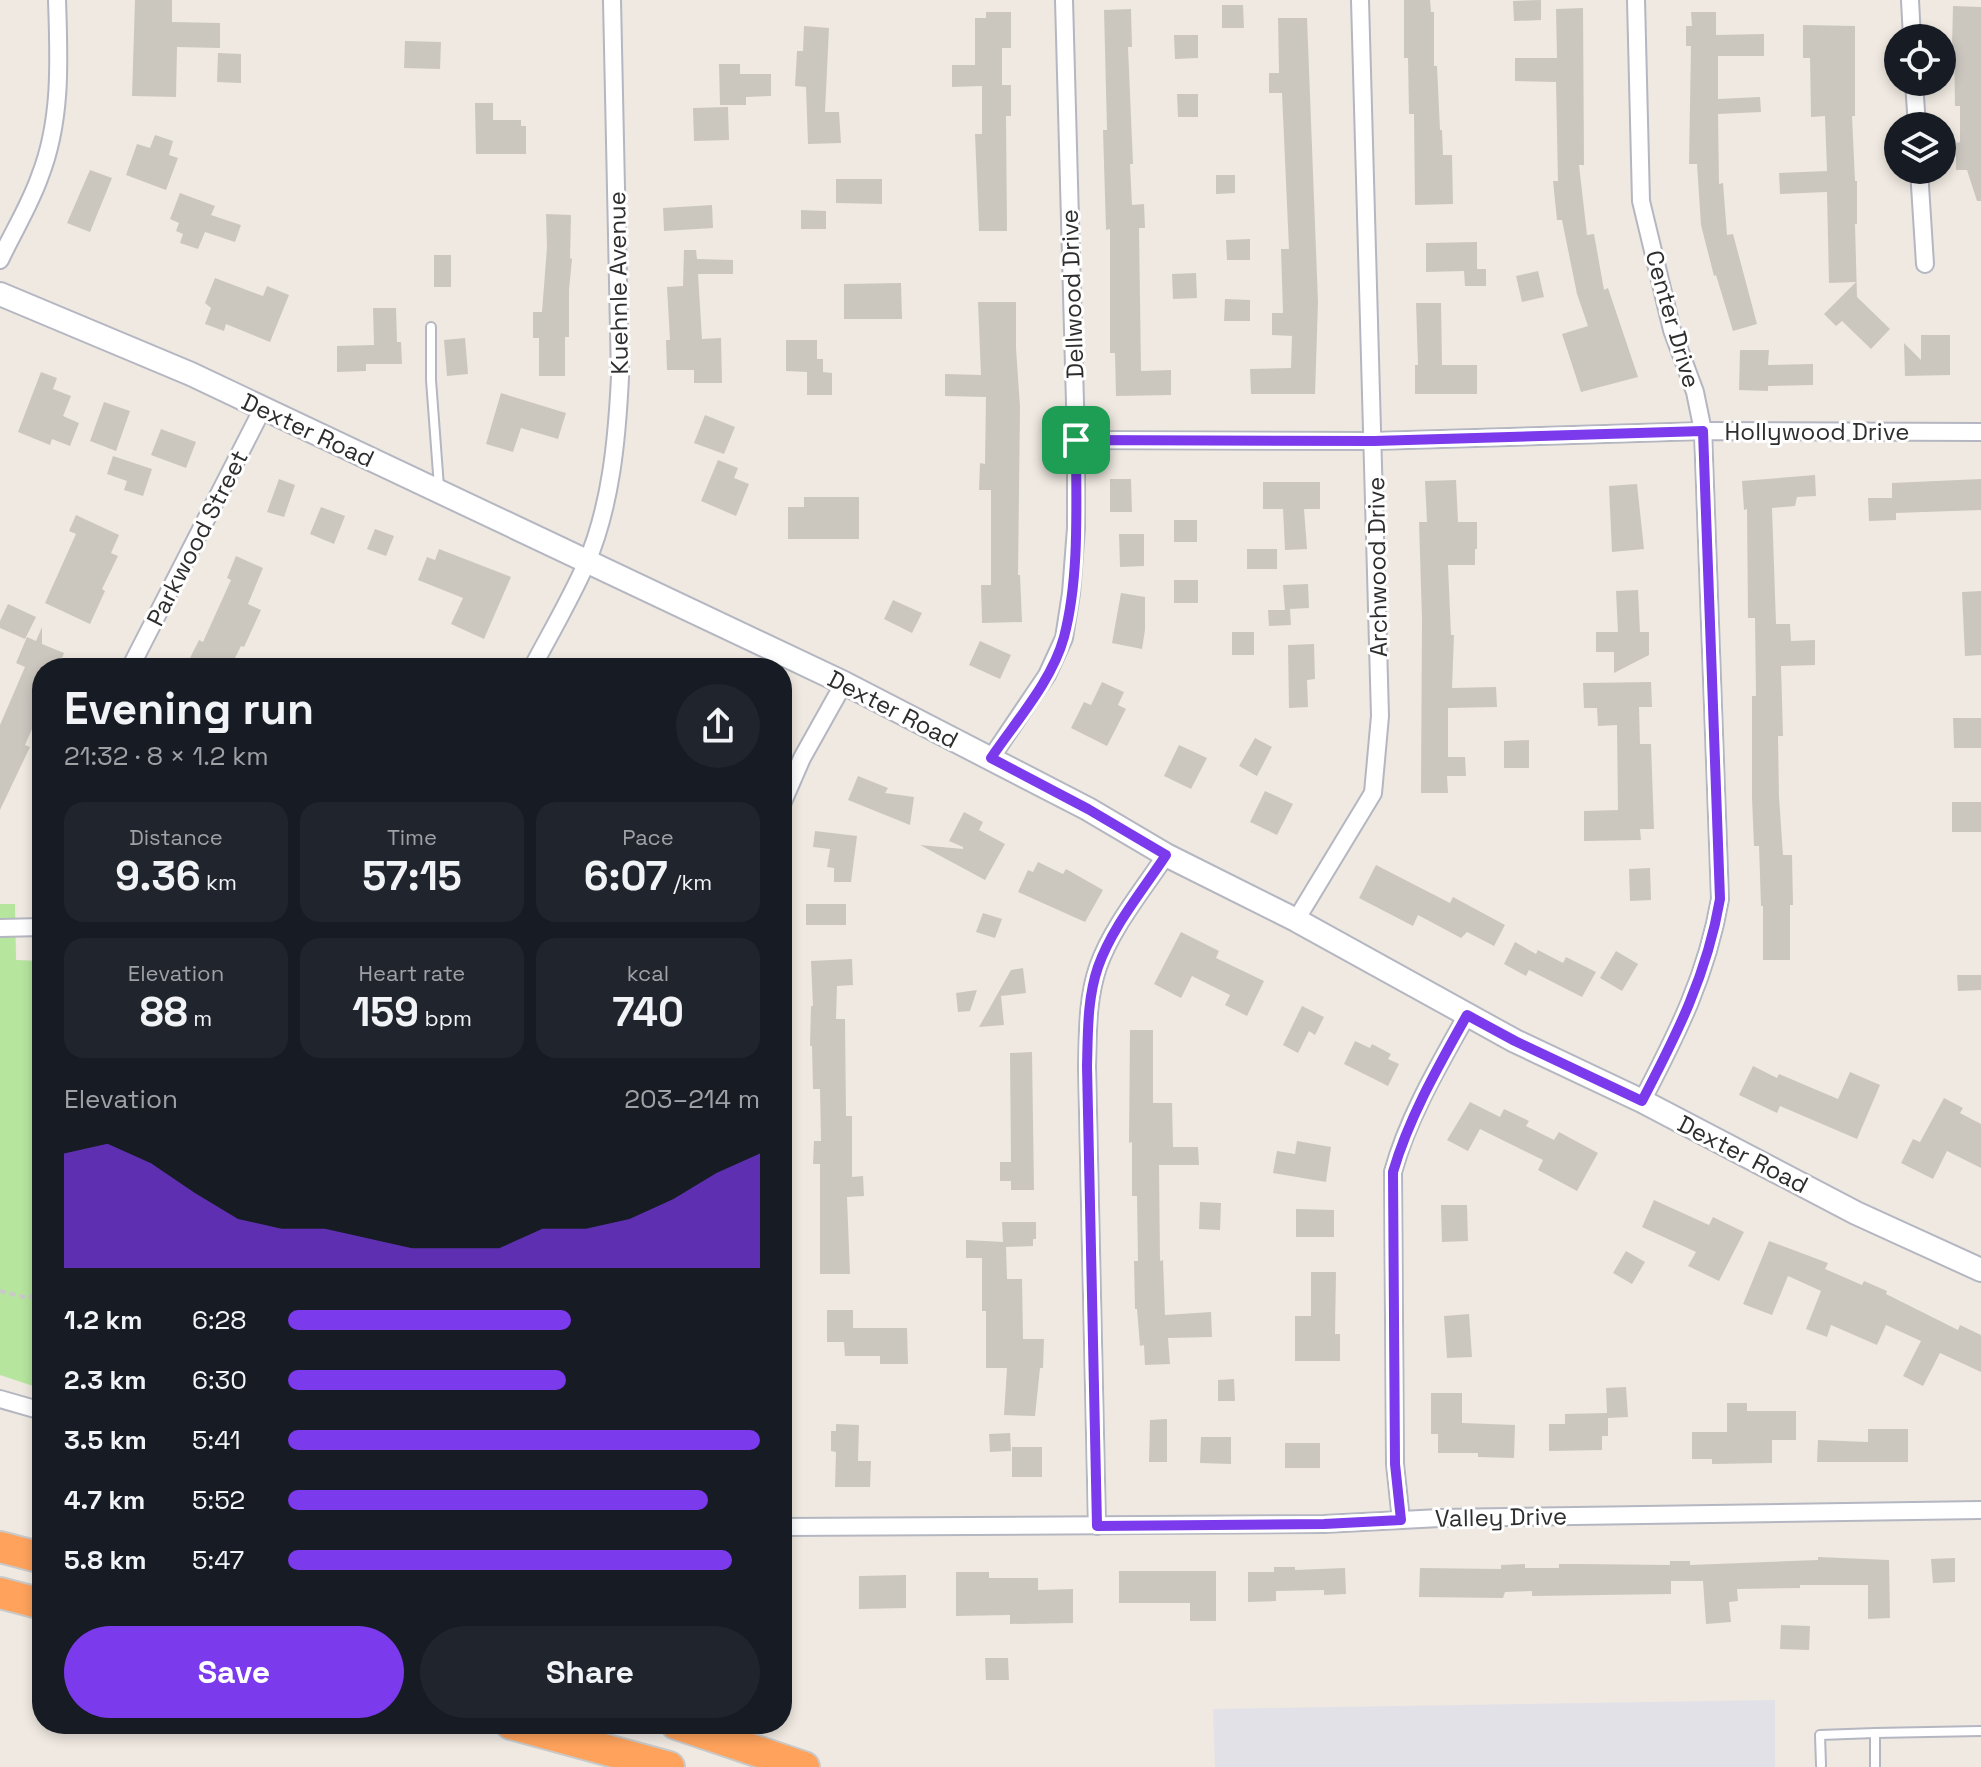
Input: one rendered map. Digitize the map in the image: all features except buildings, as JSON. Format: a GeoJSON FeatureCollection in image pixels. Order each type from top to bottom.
{"type":"FeatureCollection","features":[{"type":"Feature","properties":{"kind":"highway"},"geometry":{"type":"LineString","coordinates":[[0,1547],[32,1555]]}},
{"type":"Feature","properties":{"kind":"highway"},"geometry":{"type":"LineString","coordinates":[[0,1593],[32,1601]]}},
{"type":"Feature","properties":{"kind":"highway"},"geometry":{"type":"LineString","coordinates":[[548,1734],[669,1767]]}},
{"type":"Feature","properties":{"kind":"highway"},"geometry":{"type":"LineString","coordinates":[[706,1734],[804,1767]]}},
{"type":"Feature","properties":{"kind":"main road","name":"Dexter Road"},"geometry":{"type":"LineString","coordinates":[[0,294],[191,374],[790,658]]}},
{"type":"Feature","properties":{"kind":"main road","name":"Dexter Road"},"geometry":{"type":"LineString","coordinates":[[792,659],[1088,809],[1166,855],[1296,920],[1515,1041],[1642,1101],[1856,1213],[1981,1270]]}},
{"type":"Feature","properties":{"kind":"street"},"geometry":{"type":"LineString","coordinates":[[0,260],[40,176],[54,126],[60,66],[57,0]]}},
{"type":"Feature","properties":{"kind":"street","name":"Kuehnle Avenue"},"geometry":{"type":"LineString","coordinates":[[537,658],[587,563],[602,513],[617,437],[620,377],[612,0]]}},
{"type":"Feature","properties":{"kind":"street","name":"Dellwood Drive"},"geometry":{"type":"LineString","coordinates":[[991,758],[1047,675],[1064,638],[1071,593],[1076,528],[1076,440],[1064,0]]}},
{"type":"Feature","properties":{"kind":"street","name":"Archwood Drive"},"geometry":{"type":"LineString","coordinates":[[1296,920],[1373,793],[1380,716],[1360,0]]}},
{"type":"Feature","properties":{"kind":"street","name":"Center Drive"},"geometry":{"type":"LineString","coordinates":[[1636,0],[1641,201],[1672,330],[1695,392],[1703,431],[1720,899],[1713,941],[1683,1023],[1642,1101]]}},
{"type":"Feature","properties":{"kind":"street"},"geometry":{"type":"LineString","coordinates":[[1910,0],[1911,24]]}},
{"type":"Feature","properties":{"kind":"street"},"geometry":{"type":"LineString","coordinates":[[1920,184],[1925,264]]}},
{"type":"Feature","properties":{"kind":"street","name":"Parkwood Street"},"geometry":{"type":"LineString","coordinates":[[135,658],[263,408]]}},
{"type":"Feature","properties":{"kind":"street","name":"Hollywood Drive"},"geometry":{"type":"LineString","coordinates":[[1076,440],[1374,441],[1703,431],[1981,432]]}},
{"type":"Feature","properties":{"kind":"street"},"geometry":{"type":"LineString","coordinates":[[792,781],[844,683]]}},
{"type":"Feature","properties":{"kind":"street"},"geometry":{"type":"LineString","coordinates":[[1097,1526],[1088,1008],[1098,967],[1115,933],[1166,855]]}},
{"type":"Feature","properties":{"kind":"street"},"geometry":{"type":"LineString","coordinates":[[0,928],[32,927]]}},
{"type":"Feature","properties":{"kind":"street"},"geometry":{"type":"LineString","coordinates":[[1401,1520],[1395,1464],[1393,1172],[1401,1143],[1467,1015]]}},
{"type":"Feature","properties":{"kind":"street"},"geometry":{"type":"LineString","coordinates":[[0,1399],[32,1408]]}},
{"type":"Feature","properties":{"kind":"street","name":"Valley Drive"},"geometry":{"type":"LineString","coordinates":[[792,1527],[1324,1524],[1981,1510]]}},
{"type":"Feature","properties":{"kind":"lane"},"geometry":{"type":"LineString","coordinates":[[431,327],[432,393],[440,492]]}},
{"type":"Feature","properties":{"kind":"lane"},"geometry":{"type":"LineString","coordinates":[[1821,1765],[1820,1735],[1981,1731]]}},
{"type":"Feature","properties":{"kind":"lane"},"geometry":{"type":"LineString","coordinates":[[1875,1733],[1875,1767]]}},
{"type":"Feature","properties":{"kind":"path"},"geometry":{"type":"LineString","coordinates":[[0,1291],[28,1298],[32,1296]]}},
{"type":"Feature","properties":{"kind":"shaded area"},"geometry":{"type":"Polygon","coordinates":[[[1775,1700],[1775,1767],[1215,1767],[1213,1709],[1775,1700]]]}},
{"type":"Feature","properties":{"kind":"green space"},"geometry":{"type":"Polygon","coordinates":[[[0,904],[15,904],[16,960],[32,961],[32,1386],[0,1375],[0,904]]]}},
{"type":"Feature","properties":{"kind":"route"},"geometry":{"type":"LineString","coordinates":[[1703,431],[1720,899],[1713,941],[1683,1023],[1642,1101],[1467,1015],[1440,1064],[1401,1143],[1393,1172],[1395,1464],[1401,1520],[1324,1524],[1097,1526],[1088,1008],[1098,967],[1115,933],[1166,855],[1088,809],[991,758],[1047,675],[1064,638],[1076,528],[1076,440],[1374,441],[1703,431]]}}]}
